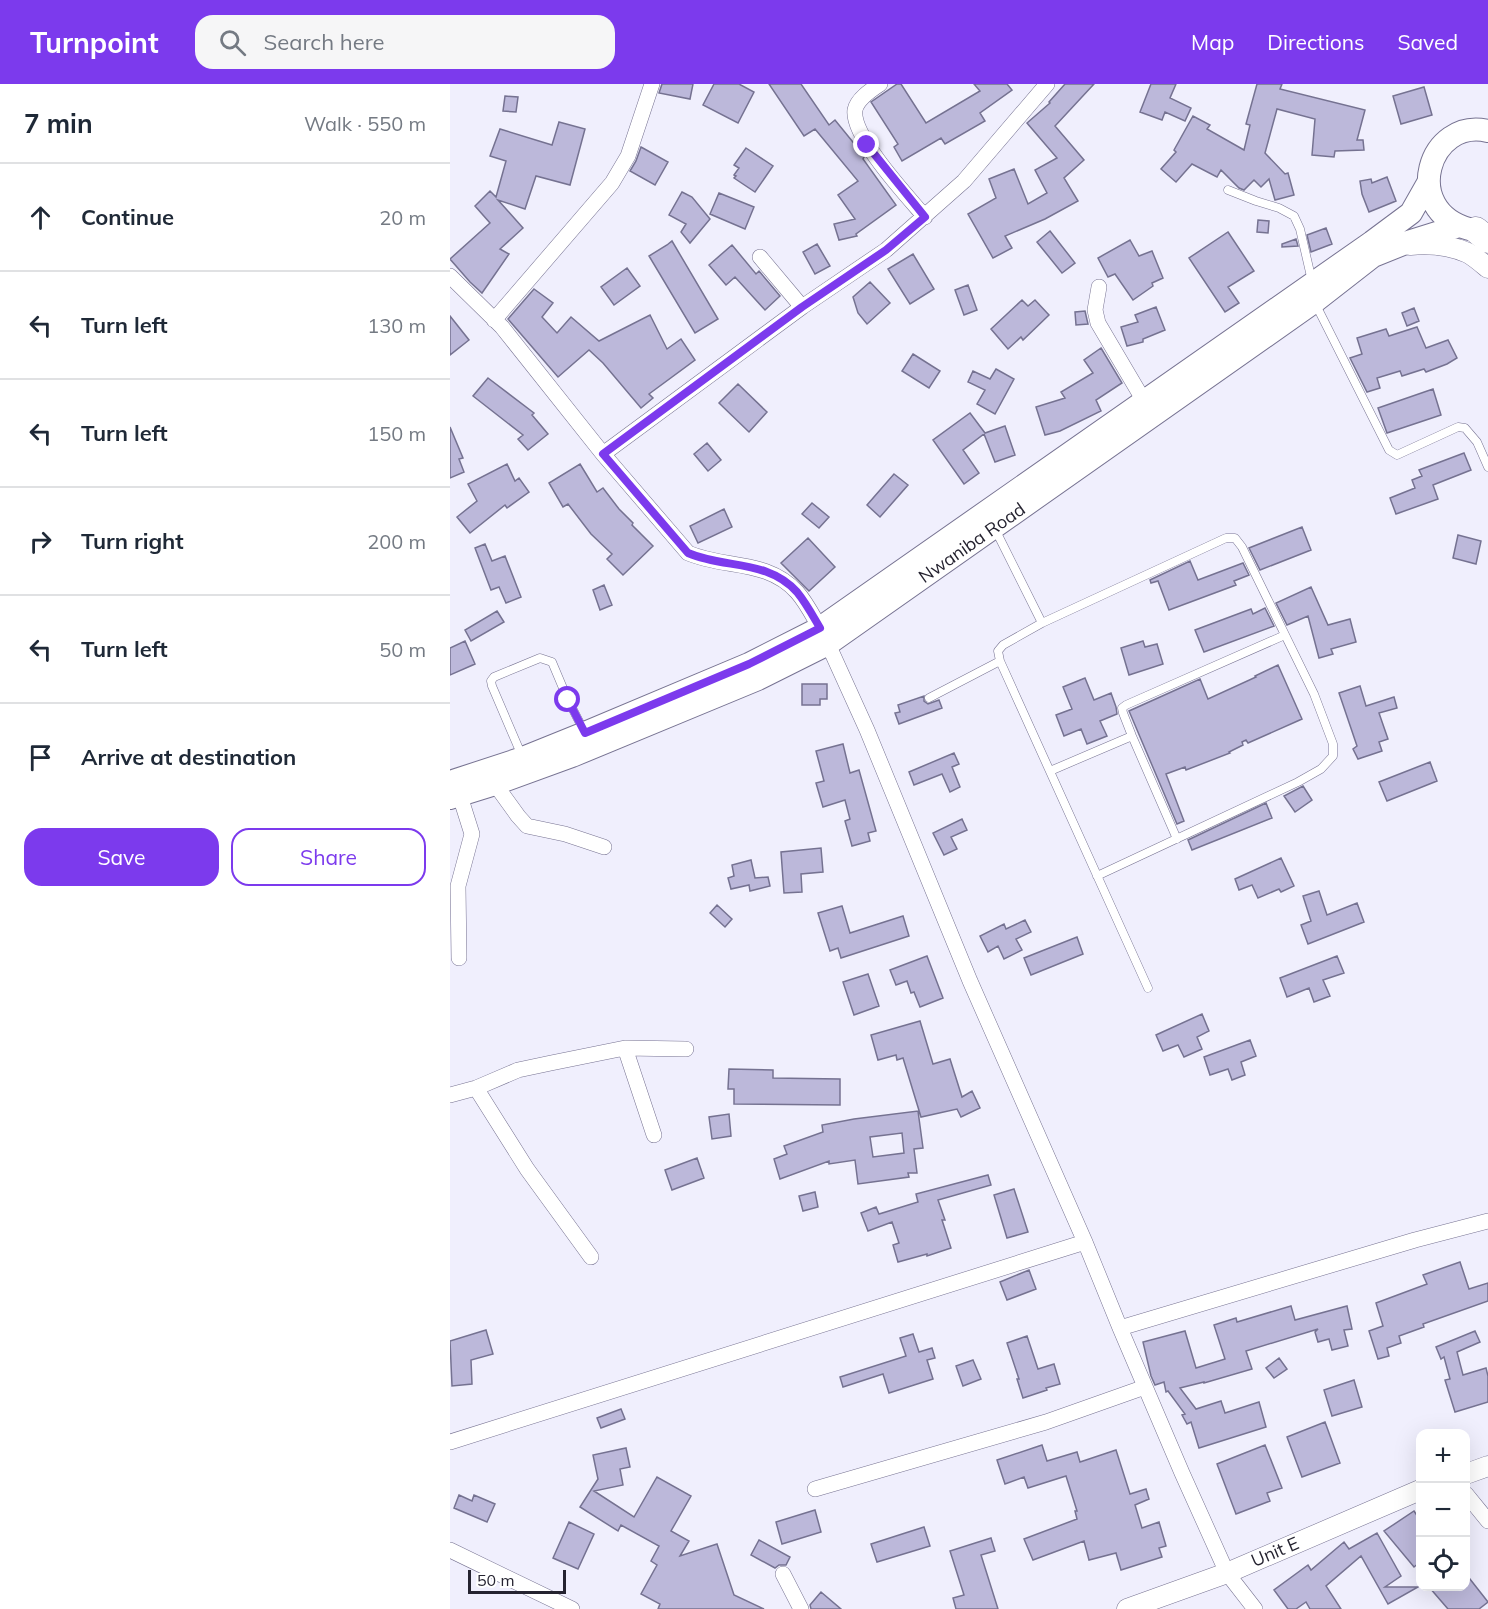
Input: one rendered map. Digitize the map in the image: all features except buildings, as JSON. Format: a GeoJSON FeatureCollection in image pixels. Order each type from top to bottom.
{"type":"FeatureCollection","features":[{"type":"Feature","properties":{"kind":"main road"},"geometry":{"type":"LineString","coordinates":[[1478,231],[1446,219],[1437,209],[1428,183],[1430,166],[1437,150],[1450,138],[1465,131],[1486,130]]}},
{"type":"Feature","properties":{"kind":"main road"},"geometry":{"type":"LineString","coordinates":[[453,792],[523,758],[749,664],[824,636],[1144,401],[1313,292],[1411,213],[1428,183]]}},
{"type":"Feature","properties":{"kind":"main road","name":"Nwaniba Road"},"geometry":{"type":"LineString","coordinates":[[453,792],[495,784],[572,756],[758,679],[995,527],[1313,292],[1373,256],[1408,242],[1478,231]]}},
{"type":"Feature","properties":{"kind":"street"},"geometry":{"type":"LineString","coordinates":[[494,320],[612,183],[628,156],[652,84]]}},
{"type":"Feature","properties":{"kind":"street"},"geometry":{"type":"LineString","coordinates":[[880,84],[857,103],[854,113],[867,145],[925,217]]}},
{"type":"Feature","properties":{"kind":"street"},"geometry":{"type":"LineString","coordinates":[[603,454],[802,307],[886,250],[964,181],[1047,84]]}},
{"type":"Feature","properties":{"kind":"street"},"geometry":{"type":"LineString","coordinates":[[1373,256],[1406,246],[1425,244],[1448,247],[1468,254],[1488,268]]}},
{"type":"Feature","properties":{"kind":"street"},"geometry":{"type":"LineString","coordinates":[[760,257],[802,307]]}},
{"type":"Feature","properties":{"kind":"street"},"geometry":{"type":"LineString","coordinates":[[450,276],[502,327],[603,454],[688,553],[699,558],[765,570],[784,580],[797,593],[824,636],[867,730],[970,981],[1227,1573],[1255,1609]]}},
{"type":"Feature","properties":{"kind":"street"},"geometry":{"type":"LineString","coordinates":[[1099,287],[1095,310],[1098,323],[1144,401]]}},
{"type":"Feature","properties":{"kind":"street"},"geometry":{"type":"LineString","coordinates":[[495,784],[527,826],[564,834],[604,847]]}},
{"type":"Feature","properties":{"kind":"street"},"geometry":{"type":"LineString","coordinates":[[453,792],[472,834],[458,886],[459,958]]}},
{"type":"Feature","properties":{"kind":"street"},"geometry":{"type":"LineString","coordinates":[[625,1048],[654,1135]]}},
{"type":"Feature","properties":{"kind":"street"},"geometry":{"type":"LineString","coordinates":[[450,1095],[476,1088],[518,1070],[625,1048],[686,1049]]}},
{"type":"Feature","properties":{"kind":"street"},"geometry":{"type":"LineString","coordinates":[[476,1088],[527,1169],[591,1257]]}},
{"type":"Feature","properties":{"kind":"street"},"geometry":{"type":"LineString","coordinates":[[1120,1328],[1488,1221]]}},
{"type":"Feature","properties":{"kind":"street"},"geometry":{"type":"LineString","coordinates":[[450,1442],[1085,1242]]}},
{"type":"Feature","properties":{"kind":"street"},"geometry":{"type":"LineString","coordinates":[[815,1489],[1046,1422],[1145,1387]]}},
{"type":"Feature","properties":{"kind":"street"},"geometry":{"type":"LineString","coordinates":[[1470,1473],[1488,1466]]}},
{"type":"Feature","properties":{"kind":"street","name":"Unit E"},"geometry":{"type":"LineString","coordinates":[[1127,1609],[1227,1573],[1416,1492]]}},
{"type":"Feature","properties":{"kind":"street"},"geometry":{"type":"LineString","coordinates":[[1470,1499],[1488,1521]]}},
{"type":"Feature","properties":{"kind":"street"},"geometry":{"type":"LineString","coordinates":[[450,1550],[572,1609]]}},
{"type":"Feature","properties":{"kind":"street"},"geometry":{"type":"LineString","coordinates":[[783,1574],[801,1609]]}},
{"type":"Feature","properties":{"kind":"lane"},"geometry":{"type":"LineString","coordinates":[[1228,190],[1279,208],[1294,216],[1300,229],[1313,292],[1389,450],[1397,455],[1458,427],[1465,428],[1477,442],[1488,467]]}},
{"type":"Feature","properties":{"kind":"lane"},"geometry":{"type":"LineString","coordinates":[[995,527],[1042,623]]}},
{"type":"Feature","properties":{"kind":"lane"},"geometry":{"type":"LineString","coordinates":[[1097,876],[1298,782],[1321,769],[1333,756],[1333,744],[1314,694],[1242,547],[1235,538],[1226,538],[1042,623],[1003,645],[998,651],[1000,661],[1097,876],[1148,988]]}},
{"type":"Feature","properties":{"kind":"lane"},"geometry":{"type":"LineString","coordinates":[[1177,839],[1122,708],[1285,635]]}},
{"type":"Feature","properties":{"kind":"lane"},"geometry":{"type":"LineString","coordinates":[[523,758],[491,681],[494,677],[540,658],[552,662],[585,733]]}},
{"type":"Feature","properties":{"kind":"lane"},"geometry":{"type":"LineString","coordinates":[[929,698],[1000,661]]}},
{"type":"Feature","properties":{"kind":"lane"},"geometry":{"type":"LineString","coordinates":[[1050,771],[1132,736]]}},
{"type":"Feature","properties":{"kind":"route"},"geometry":{"type":"LineString","coordinates":[[568,700],[585,733],[749,664],[820,628],[797,593],[784,580],[765,570],[699,558],[688,553],[603,454],[802,307],[886,250],[925,217],[867,145]]}}]}
